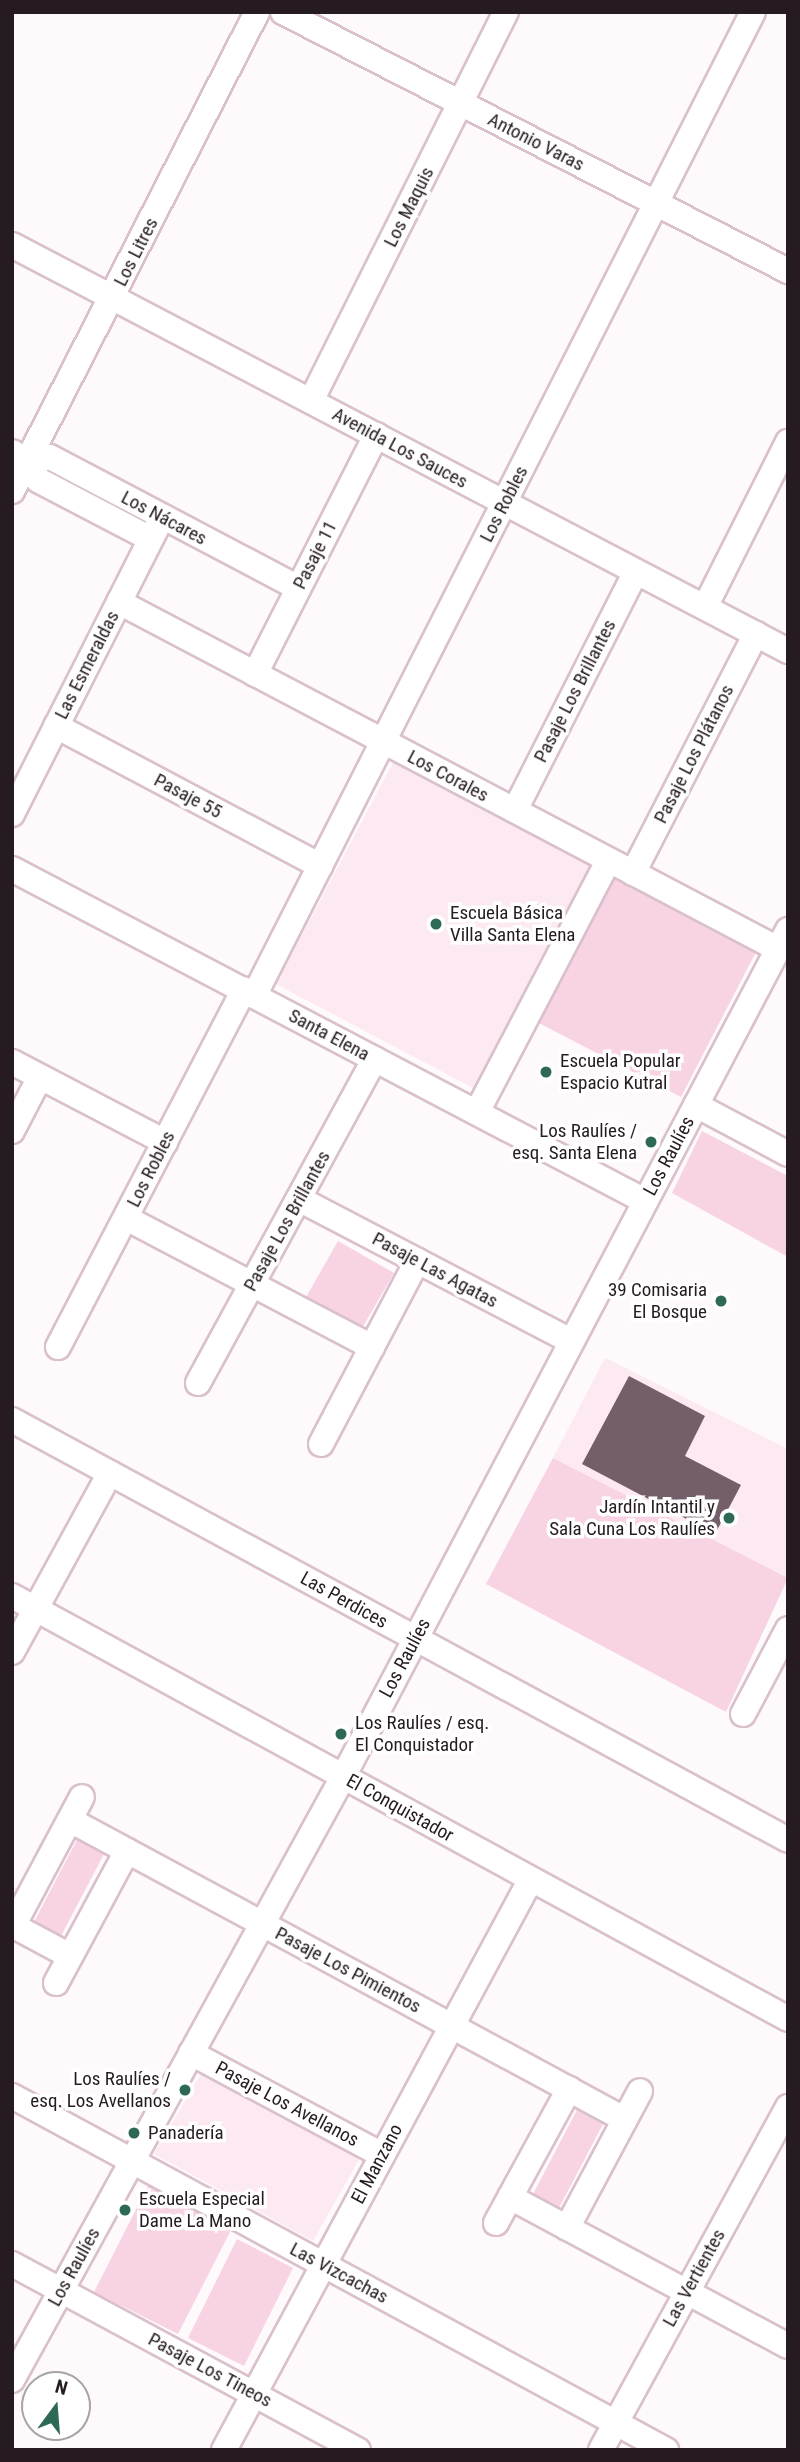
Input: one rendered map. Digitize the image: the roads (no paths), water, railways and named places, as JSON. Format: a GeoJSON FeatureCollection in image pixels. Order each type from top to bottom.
{"type":"FeatureCollection","features":[{"type":"Feature","properties":{"kind":"street","name":"Los Litres"},"geometry":{"type":"LineString","coordinates":[[12,491],[20,456],[113,298],[257,12]]}},
{"type":"Feature","properties":{"kind":"street","name":"Antonio Varas"},"geometry":{"type":"LineString","coordinates":[[284,12],[788,271]]}},
{"type":"Feature","properties":{"kind":"street","name":"Los Maquis"},"geometry":{"type":"LineString","coordinates":[[311,401],[506,12]]}},
{"type":"Feature","properties":{"kind":"street","name":"Los Robles"},"geometry":{"type":"LineString","coordinates":[[58,1348],[165,1142],[320,866],[753,12]]}},
{"type":"Feature","properties":{"kind":"street","name":"Avenida Los Sauces"},"geometry":{"type":"LineString","coordinates":[[12,245],[788,651]]}},
{"type":"Feature","properties":{"kind":"street","name":"Pasaje 11"},"geometry":{"type":"LineString","coordinates":[[255,674],[376,435]]}},
{"type":"Feature","properties":{"kind":"street"},"geometry":{"type":"LineString","coordinates":[[705,607],[788,442]]}},
{"type":"Feature","properties":{"kind":"street","name":"Los Nácares"},"geometry":{"type":"LineString","coordinates":[[20,456],[50,457],[298,588]]}},
{"type":"Feature","properties":{"kind":"street","name":"Los Nácares"},"geometry":{"type":"LineString","coordinates":[[20,456],[38,480],[150,539]]}},
{"type":"Feature","properties":{"kind":"street","name":"Las Esmeraldas"},"geometry":{"type":"LineString","coordinates":[[12,814],[162,517]]}},
{"type":"Feature","properties":{"kind":"street","name":"Pasaje Los Brillantes"},"geometry":{"type":"LineString","coordinates":[[515,810],[636,572]]}},
{"type":"Feature","properties":{"kind":"street","name":"Los Corales"},"geometry":{"type":"LineString","coordinates":[[119,602],[633,873],[783,939]]}},
{"type":"Feature","properties":{"kind":"street","name":"Pasaje Los Plátanos"},"geometry":{"type":"LineString","coordinates":[[633,873],[756,634]]}},
{"type":"Feature","properties":{"kind":"street","name":"Pasaje 55"},"geometry":{"type":"LineString","coordinates":[[56,726],[320,866]]}},
{"type":"Feature","properties":{"kind":"street"},"geometry":{"type":"LineString","coordinates":[[477,1112],[609,860]]}},
{"type":"Feature","properties":{"kind":"street","name":"Santa Elena"},"geometry":{"type":"LineString","coordinates":[[12,869],[645,1200]]}},
{"type":"Feature","properties":{"kind":"street","name":"Los Raulíes"},"geometry":{"type":"LineString","coordinates":[[12,2380],[342,1777],[783,939]]}},
{"type":"Feature","properties":{"kind":"street","name":"Pasaje Los Brillantes"},"geometry":{"type":"LineString","coordinates":[[198,1383],[375,1059]]}},
{"type":"Feature","properties":{"kind":"street"},"geometry":{"type":"LineString","coordinates":[[12,1062],[165,1142]]}},
{"type":"Feature","properties":{"kind":"street"},"geometry":{"type":"LineString","coordinates":[[12,1130],[40,1077]]}},
{"type":"Feature","properties":{"kind":"street"},"geometry":{"type":"LineString","coordinates":[[695,1105],[788,1154]]}},
{"type":"Feature","properties":{"kind":"street","name":"Pasaje Las Agatas"},"geometry":{"type":"LineString","coordinates":[[299,1199],[571,1342]]}},
{"type":"Feature","properties":{"kind":"street"},"geometry":{"type":"LineString","coordinates":[[126,1218],[372,1347]]}},
{"type":"Feature","properties":{"kind":"street"},"geometry":{"type":"LineString","coordinates":[[321,1444],[418,1261]]}},
{"type":"Feature","properties":{"kind":"street","name":"Las Perdices"},"geometry":{"type":"LineString","coordinates":[[12,1420],[788,1840]]}},
{"type":"Feature","properties":{"kind":"street"},"geometry":{"type":"LineString","coordinates":[[12,1652],[110,1473]]}},
{"type":"Feature","properties":{"kind":"street","name":"El Conquistador"},"geometry":{"type":"LineString","coordinates":[[12,1596],[788,2019]]}},
{"type":"Feature","properties":{"kind":"street"},"geometry":{"type":"LineString","coordinates":[[743,1714],[788,1629]]}},
{"type":"Feature","properties":{"kind":"street"},"geometry":{"type":"LineString","coordinates":[[70,1956],[13,1925],[82,1797]]}},
{"type":"Feature","properties":{"kind":"street","name":"Pasaje Los Pimientos"},"geometry":{"type":"LineString","coordinates":[[70,1820],[624,2119]]}},
{"type":"Feature","properties":{"kind":"street"},"geometry":{"type":"LineString","coordinates":[[55,1983],[127,1851]]}},
{"type":"Feature","properties":{"kind":"street","name":"El Manzano"},"geometry":{"type":"LineString","coordinates":[[224,2450],[531,1879]]}},
{"type":"Feature","properties":{"kind":"street","name":"Pasaje Los Avellanos"},"geometry":{"type":"LineString","coordinates":[[191,2053],[382,2155]]}},
{"type":"Feature","properties":{"kind":"street"},"geometry":{"type":"LineString","coordinates":[[496,2223],[569,2089]]}},
{"type":"Feature","properties":{"kind":"street"},"geometry":{"type":"LineString","coordinates":[[567,2228],[640,2091]]}},
{"type":"Feature","properties":{"kind":"street","name":"Las Vizcachas"},"geometry":{"type":"LineString","coordinates":[[12,2096],[666,2450]]}},
{"type":"Feature","properties":{"kind":"street","name":"Las Vertientes"},"geometry":{"type":"LineString","coordinates":[[601,2450],[788,2107]]}},
{"type":"Feature","properties":{"kind":"street"},"geometry":{"type":"LineString","coordinates":[[510,2197],[788,2346]]}},
{"type":"Feature","properties":{"kind":"street","name":"Pasaje Los Tineos"},"geometry":{"type":"LineString","coordinates":[[12,2264],[358,2450]]}},
{"type":"Feature","properties":{"kind":"place","name":"Escuela Básica Villa Santa Elena"},"geometry":{"type":"Point","coordinates":[436,924]}},
{"type":"Feature","properties":{"kind":"place","name":"Escuela Popular Espacio Kutral"},"geometry":{"type":"Point","coordinates":[546,1072]}},
{"type":"Feature","properties":{"kind":"place","name":"Los Raulíes / esq. Santa Elena"},"geometry":{"type":"Point","coordinates":[651,1142]}},
{"type":"Feature","properties":{"kind":"place","name":"39 Comisaria El Bosque"},"geometry":{"type":"Point","coordinates":[721,1301]}},
{"type":"Feature","properties":{"kind":"place","name":"Jardín Intantil y Sala Cuna Los Raulíes"},"geometry":{"type":"Point","coordinates":[729,1518]}},
{"type":"Feature","properties":{"kind":"place","name":"Los Raulíes / esq. El Conquistador"},"geometry":{"type":"Point","coordinates":[341,1734]}},
{"type":"Feature","properties":{"kind":"place","name":"Los Raulíes / esq. Los Avellanos"},"geometry":{"type":"Point","coordinates":[185,2090]}},
{"type":"Feature","properties":{"kind":"place","name":"Panadería"},"geometry":{"type":"Point","coordinates":[134,2133]}},
{"type":"Feature","properties":{"kind":"place","name":"Escuela Especial Dame La Mano"},"geometry":{"type":"Point","coordinates":[125,2210]}}]}
